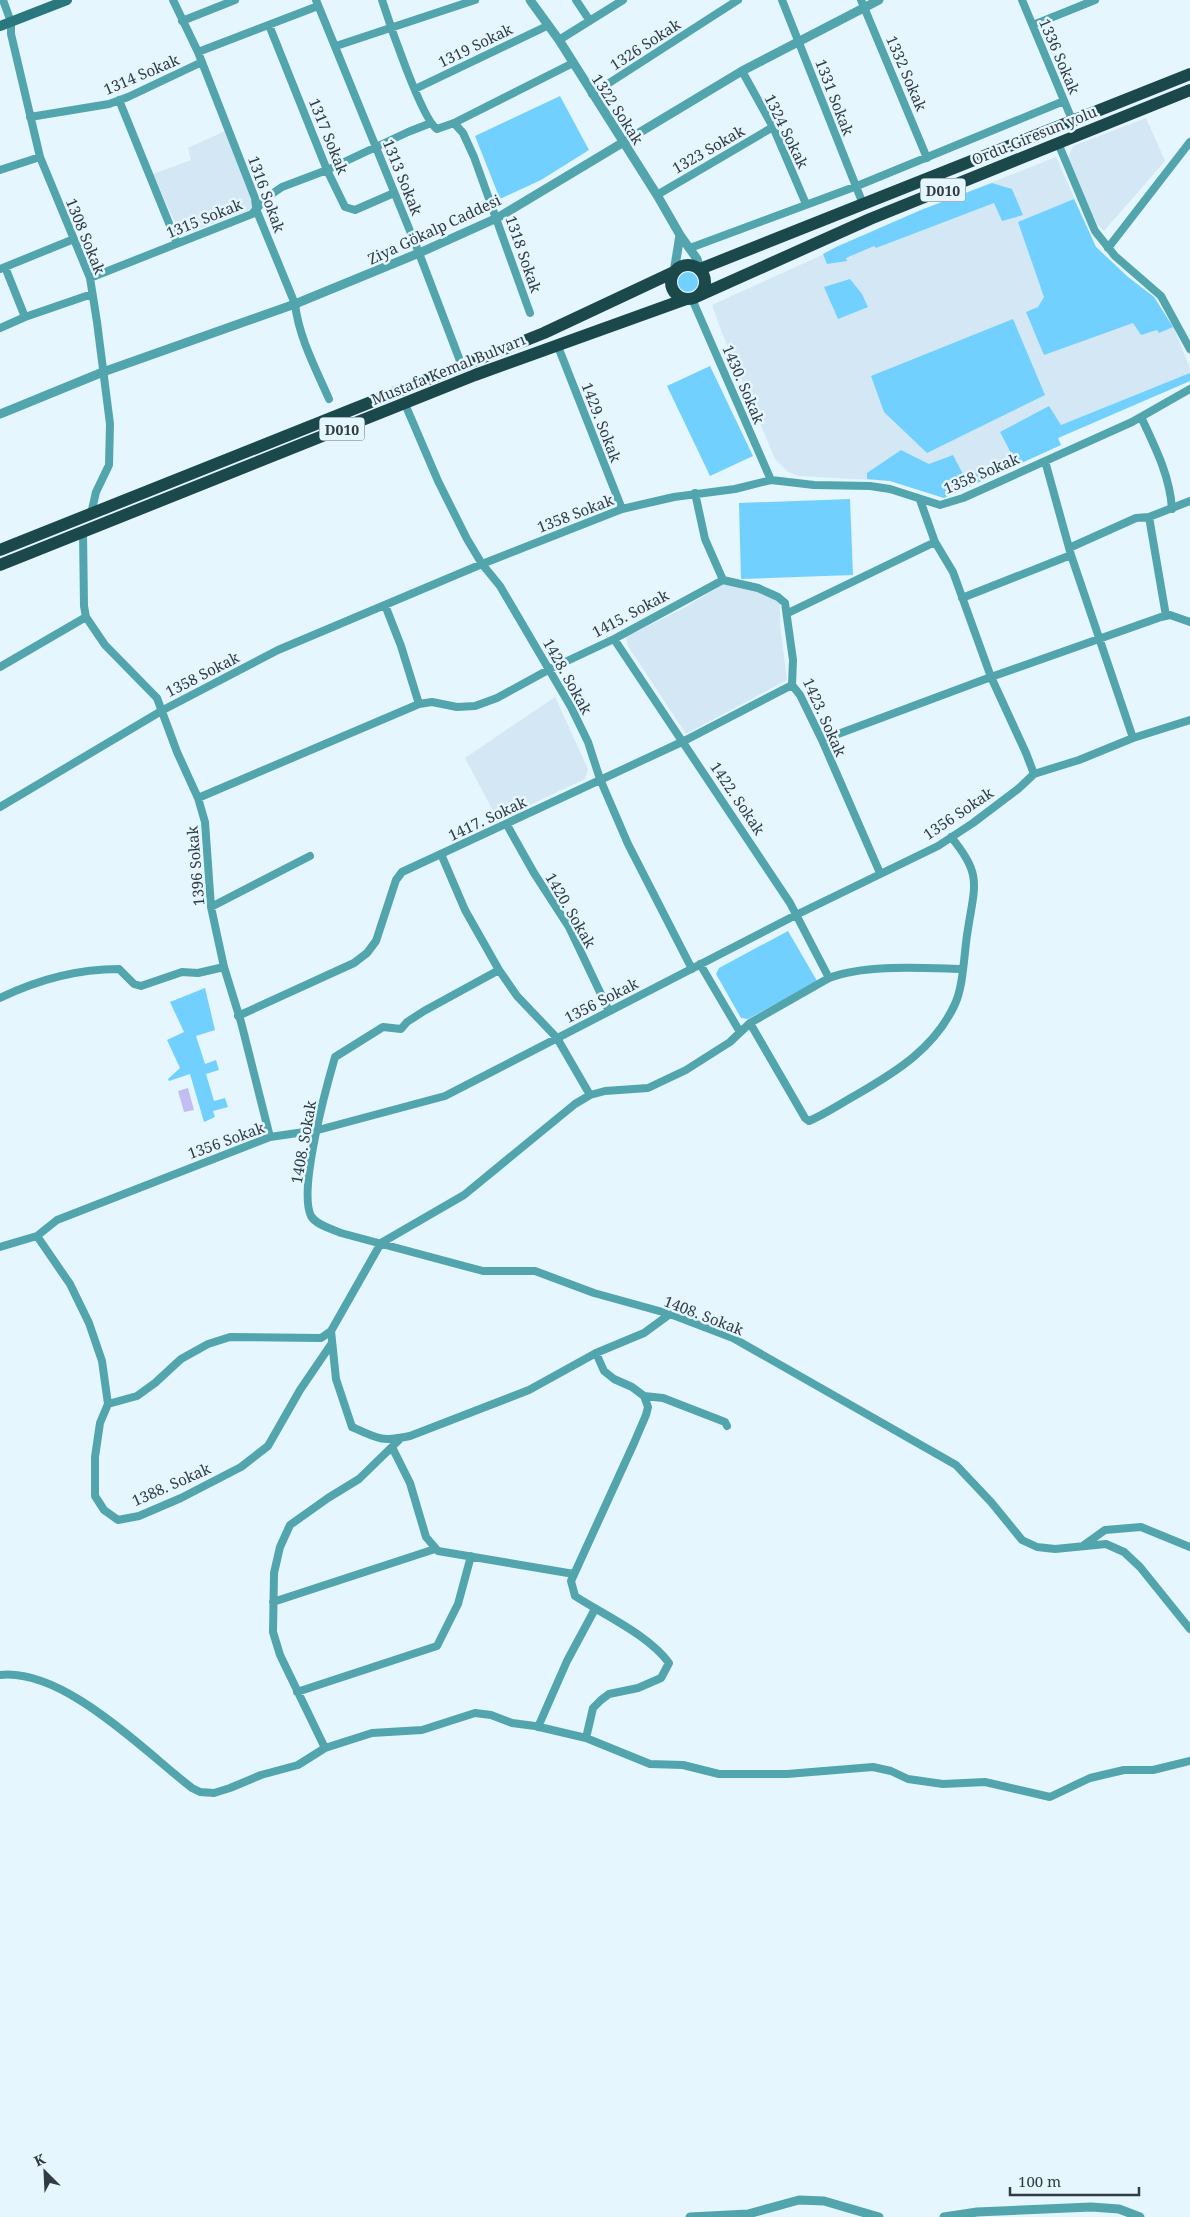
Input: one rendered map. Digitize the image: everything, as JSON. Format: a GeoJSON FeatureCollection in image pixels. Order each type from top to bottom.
{"type":"FeatureCollection","features":[{"type":"Feature","properties":{"kind":"highway","name":"Ordu-Giresun yolu"},"geometry":{"type":"LineString","coordinates":[[700,269],[1190,74]]}},
{"type":"Feature","properties":{"kind":"highway","name":"Ordu-Giresun yolu"},"geometry":{"type":"LineString","coordinates":[[692,298],[870,219],[1190,90]]}},
{"type":"Feature","properties":{"kind":"highway"},"geometry":{"type":"LineString","coordinates":[[685,265],[693,265],[700,269],[705,282],[703,290],[692,298],[681,298],[673,291],[670,281],[674,272],[685,265]]}},
{"type":"Feature","properties":{"kind":"highway","name":"Mustafa Kemal Bulvarı"},"geometry":{"type":"LineString","coordinates":[[0,550],[462,366],[544,332],[674,272]]}},
{"type":"Feature","properties":{"kind":"highway","name":"Mustafa Kemal Bulvarı"},"geometry":{"type":"LineString","coordinates":[[0,565],[557,344],[692,298]]}},
{"type":"Feature","properties":{"kind":"main road"},"geometry":{"type":"LineString","coordinates":[[0,26],[67,0]]}},
{"type":"Feature","properties":{"kind":"street","name":"1308 Sokak"},"geometry":{"type":"LineString","coordinates":[[3,0],[11,22],[11,34],[40,157],[90,278],[110,424],[109,465],[96,492],[91,514]]}},
{"type":"Feature","properties":{"kind":"street","name":"1316 Sokak"},"geometry":{"type":"LineString","coordinates":[[173,0],[202,62],[255,198],[256,209],[295,304],[302,337],[329,400]]}},
{"type":"Feature","properties":{"kind":"street"},"geometry":{"type":"LineString","coordinates":[[182,21],[235,0]]}},
{"type":"Feature","properties":{"kind":"street"},"geometry":{"type":"LineString","coordinates":[[382,0],[415,89],[434,126]]}},
{"type":"Feature","properties":{"kind":"street"},"geometry":{"type":"LineString","coordinates":[[336,46],[475,0]]}},
{"type":"Feature","properties":{"kind":"street","name":"1322 Sokak"},"geometry":{"type":"LineString","coordinates":[[530,0],[559,40],[623,141],[680,235],[697,259],[700,269]]}},
{"type":"Feature","properties":{"kind":"street"},"geometry":{"type":"LineString","coordinates":[[576,0],[590,21]]}},
{"type":"Feature","properties":{"kind":"street"},"geometry":{"type":"LineString","coordinates":[[559,40],[623,0]]}},
{"type":"Feature","properties":{"kind":"street","name":"1326 Sokak"},"geometry":{"type":"LineString","coordinates":[[592,94],[738,0]]}},
{"type":"Feature","properties":{"kind":"street","name":"1331 Sokak"},"geometry":{"type":"LineString","coordinates":[[782,0],[863,204]]}},
{"type":"Feature","properties":{"kind":"street","name":"Ziya Gökalp Caddesi"},"geometry":{"type":"LineString","coordinates":[[0,414],[103,372],[295,304],[419,253],[496,218],[742,71],[799,41],[862,4],[879,0]]}},
{"type":"Feature","properties":{"kind":"street","name":"1336 Sokak"},"geometry":{"type":"LineString","coordinates":[[1022,0],[1073,122]]}},
{"type":"Feature","properties":{"kind":"street"},"geometry":{"type":"LineString","coordinates":[[1033,25],[1095,0]]}},
{"type":"Feature","properties":{"kind":"street","name":"1314 Sokak"},"geometry":{"type":"LineString","coordinates":[[198,52],[269,25],[317,3]]}},
{"type":"Feature","properties":{"kind":"street","name":"1313 Sokak"},"geometry":{"type":"LineString","coordinates":[[317,3],[419,253],[462,366]]}},
{"type":"Feature","properties":{"kind":"street","name":"1332 Sokak"},"geometry":{"type":"LineString","coordinates":[[862,4],[927,158]]}},
{"type":"Feature","properties":{"kind":"street","name":"1317 Sokak"},"geometry":{"type":"LineString","coordinates":[[269,25],[327,170],[345,207],[349,210],[355,210],[394,193]]}},
{"type":"Feature","properties":{"kind":"street","name":"1319 Sokak"},"geometry":{"type":"LineString","coordinates":[[415,89],[547,26]]}},
{"type":"Feature","properties":{"kind":"street","name":"1314 Sokak"},"geometry":{"type":"LineString","coordinates":[[30,117],[119,100],[202,62]]}},
{"type":"Feature","properties":{"kind":"street","name":"1315 Sokak"},"geometry":{"type":"LineString","coordinates":[[90,278],[252,214],[266,198],[282,187],[327,170],[408,132],[454,123],[573,63]]}},
{"type":"Feature","properties":{"kind":"street","name":"1324 Sokak"},"geometry":{"type":"LineString","coordinates":[[742,71],[773,127],[806,204]]}},
{"type":"Feature","properties":{"kind":"street"},"geometry":{"type":"LineString","coordinates":[[119,100],[177,243]]}},
{"type":"Feature","properties":{"kind":"street"},"geometry":{"type":"LineString","coordinates":[[690,248],[856,186],[1064,101]]}},
{"type":"Feature","properties":{"kind":"street","name":"1318 Sokak"},"geometry":{"type":"LineString","coordinates":[[454,123],[463,133],[474,157],[530,313]]}},
{"type":"Feature","properties":{"kind":"street","name":"1323 Sokak"},"geometry":{"type":"LineString","coordinates":[[657,195],[773,127]]}},
{"type":"Feature","properties":{"kind":"street"},"geometry":{"type":"LineString","coordinates":[[1108,248],[1190,142]]}},
{"type":"Feature","properties":{"kind":"street"},"geometry":{"type":"LineString","coordinates":[[1058,143],[1087,217],[1108,248],[1161,296],[1190,348]]}},
{"type":"Feature","properties":{"kind":"street"},"geometry":{"type":"LineString","coordinates":[[0,170],[40,157]]}},
{"type":"Feature","properties":{"kind":"street"},"geometry":{"type":"LineString","coordinates":[[674,272],[680,235]]}},
{"type":"Feature","properties":{"kind":"street"},"geometry":{"type":"LineString","coordinates":[[25,317],[2,268],[74,239]]}},
{"type":"Feature","properties":{"kind":"street"},"geometry":{"type":"LineString","coordinates":[[0,328],[25,317],[92,294]]}},
{"type":"Feature","properties":{"kind":"street","name":"1430. Sokak"},"geometry":{"type":"LineString","coordinates":[[692,298],[771,480]]}},
{"type":"Feature","properties":{"kind":"street","name":"1429. Sokak"},"geometry":{"type":"LineString","coordinates":[[557,344],[622,509]]}},
{"type":"Feature","properties":{"kind":"street","name":"1358 Sokak"},"geometry":{"type":"LineString","coordinates":[[0,807],[163,710],[278,650],[482,564],[622,509],[695,493],[735,489],[771,480],[814,485],[870,486],[890,489],[940,505],[950,503],[1141,417],[1190,390]]}},
{"type":"Feature","properties":{"kind":"street","name":"1428. Sokak"},"geometry":{"type":"LineString","coordinates":[[405,404],[438,481],[467,539],[482,564],[500,586],[550,669],[588,742],[600,779],[628,844],[692,969]]}},
{"type":"Feature","properties":{"kind":"street"},"geometry":{"type":"LineString","coordinates":[[1141,417],[1171,489],[1172,509]]}},
{"type":"Feature","properties":{"kind":"street"},"geometry":{"type":"LineString","coordinates":[[1045,461],[1070,551],[1133,738]]}},
{"type":"Feature","properties":{"kind":"street"},"geometry":{"type":"LineString","coordinates":[[695,493],[705,539],[723,580],[758,588],[778,596],[785,603],[788,613],[935,542]]}},
{"type":"Feature","properties":{"kind":"street"},"geometry":{"type":"LineString","coordinates":[[920,500],[935,542],[953,572],[991,677],[1034,774]]}},
{"type":"Feature","properties":{"kind":"street"},"geometry":{"type":"LineString","coordinates":[[962,598],[1070,551],[1136,518],[1149,517],[1190,500]]}},
{"type":"Feature","properties":{"kind":"street"},"geometry":{"type":"LineString","coordinates":[[1149,517],[1166,616]]}},
{"type":"Feature","properties":{"kind":"street","name":"1396 Sokak"},"geometry":{"type":"LineString","coordinates":[[83,532],[84,606],[86,617],[105,645],[157,698],[163,710],[167,728],[198,798],[206,822],[211,907],[224,967],[270,1137]]}},
{"type":"Feature","properties":{"kind":"street","name":"1415. Sokak"},"geometry":{"type":"LineString","coordinates":[[419,704],[432,702],[457,707],[475,706],[497,698],[550,669],[614,639],[723,580]]}},
{"type":"Feature","properties":{"kind":"street"},"geometry":{"type":"LineString","coordinates":[[198,798],[419,704],[401,646],[385,605]]}},
{"type":"Feature","properties":{"kind":"street","name":"1423. Sokak"},"geometry":{"type":"LineString","coordinates":[[788,613],[789,638],[793,660],[792,686],[800,695],[822,740],[880,873]]}},
{"type":"Feature","properties":{"kind":"street"},"geometry":{"type":"LineString","coordinates":[[822,740],[1098,638],[1166,616],[1170,615],[1190,622]]}},
{"type":"Feature","properties":{"kind":"street"},"geometry":{"type":"LineString","coordinates":[[0,667],[86,617]]}},
{"type":"Feature","properties":{"kind":"street","name":"1422. Sokak"},"geometry":{"type":"LineString","coordinates":[[614,639],[790,902],[829,978]]}},
{"type":"Feature","properties":{"kind":"street","name":"1417. Sokak"},"geometry":{"type":"LineString","coordinates":[[238,1016],[354,963],[367,952],[376,941],[396,880],[402,872],[507,825],[600,779],[684,741],[792,686]]}},
{"type":"Feature","properties":{"kind":"street","name":"1356 Sokak"},"geometry":{"type":"LineString","coordinates":[[0,1247],[37,1236],[58,1220],[270,1137],[318,1130],[445,1096],[796,915],[938,846],[1018,789],[1034,774],[1079,760],[1133,738],[1190,720]]}},
{"type":"Feature","properties":{"kind":"street","name":"1420. Sokak"},"geometry":{"type":"LineString","coordinates":[[507,825],[534,873],[569,927],[609,1012]]}},
{"type":"Feature","properties":{"kind":"street"},"geometry":{"type":"LineString","coordinates":[[750,1023],[805,1118],[809,1121],[888,1077],[911,1061],[937,1033],[956,1003],[975,881],[970,864],[951,837]]}},
{"type":"Feature","properties":{"kind":"street"},"geometry":{"type":"LineString","coordinates":[[442,854],[465,910],[499,970],[517,996],[558,1038],[590,1096]]}},
{"type":"Feature","properties":{"kind":"street"},"geometry":{"type":"LineString","coordinates":[[211,907],[310,856]]}},
{"type":"Feature","properties":{"kind":"street"},"geometry":{"type":"LineString","coordinates":[[700,964],[740,1032]]}},
{"type":"Feature","properties":{"kind":"street"},"geometry":{"type":"LineString","coordinates":[[0,998],[38,983],[74,972],[119,969],[134,984],[141,986],[182,972],[198,973],[224,967]]}},
{"type":"Feature","properties":{"kind":"street"},"geometry":{"type":"LineString","coordinates":[[108,1404],[136,1396],[155,1383],[181,1359],[208,1344],[230,1337],[321,1338],[331,1331],[381,1243],[464,1195],[576,1104],[590,1096],[604,1090],[648,1088],[686,1070],[730,1042],[750,1023],[843,972],[919,968],[962,969]]}},
{"type":"Feature","properties":{"kind":"street","name":"1408. Sokak"},"geometry":{"type":"LineString","coordinates":[[499,970],[407,1022],[401,1029],[383,1028],[335,1057],[308,1181],[308,1201],[311,1217],[318,1223],[341,1233],[483,1271],[535,1272],[594,1294],[670,1314],[733,1338],[956,1466],[991,1502],[1022,1540],[1037,1546],[1055,1549],[1106,1544],[1124,1552],[1140,1567],[1190,1629]]}},
{"type":"Feature","properties":{"kind":"street","name":"1388. Sokak"},"geometry":{"type":"LineString","coordinates":[[37,1236],[70,1284],[89,1324],[102,1361],[108,1404],[100,1423],[96,1457],[95,1496],[104,1510],[118,1520],[139,1516],[180,1498],[241,1467],[268,1446],[300,1390],[332,1343]]}},
{"type":"Feature","properties":{"kind":"street"},"geometry":{"type":"LineString","coordinates":[[331,1331],[336,1379],[352,1427],[379,1440],[400,1439],[529,1390],[596,1353],[644,1333],[670,1314]]}},
{"type":"Feature","properties":{"kind":"street"},"geometry":{"type":"LineString","coordinates":[[596,1353],[604,1371],[644,1396],[663,1398],[725,1422],[727,1426]]}},
{"type":"Feature","properties":{"kind":"street"},"geometry":{"type":"LineString","coordinates":[[586,1738],[593,1708],[601,1700],[609,1694],[638,1688],[661,1678],[669,1663],[664,1656],[638,1635],[575,1596],[571,1581],[646,1415],[648,1407],[644,1396]]}},
{"type":"Feature","properties":{"kind":"street"},"geometry":{"type":"LineString","coordinates":[[326,1748],[280,1655],[273,1632],[274,1573],[280,1548],[290,1525],[328,1498],[359,1480],[400,1439]]}},
{"type":"Feature","properties":{"kind":"street"},"geometry":{"type":"LineString","coordinates":[[392,1447],[410,1483],[426,1537],[438,1552],[574,1574]]}},
{"type":"Feature","properties":{"kind":"street"},"geometry":{"type":"LineString","coordinates":[[1083,1546],[1105,1530],[1141,1527],[1190,1547]]}},
{"type":"Feature","properties":{"kind":"street"},"geometry":{"type":"LineString","coordinates":[[273,1602],[434,1549]]}},
{"type":"Feature","properties":{"kind":"street"},"geometry":{"type":"LineString","coordinates":[[297,1692],[437,1646],[458,1604],[471,1556]]}},
{"type":"Feature","properties":{"kind":"street"},"geometry":{"type":"LineString","coordinates":[[538,1727],[567,1661],[595,1609]]}},
{"type":"Feature","properties":{"kind":"street"},"geometry":{"type":"LineString","coordinates":[[0,1675],[19,1675],[58,1686],[154,1756],[186,1784],[200,1792],[214,1793],[261,1774],[298,1766],[326,1748],[372,1733],[422,1730],[475,1713],[491,1715],[512,1723],[586,1738],[650,1764],[683,1765],[719,1774],[787,1774],[874,1768],[891,1771],[908,1779],[943,1784],[985,1782],[1050,1796],[1090,1778],[1124,1770],[1154,1770],[1190,1761]]}},
{"type":"Feature","properties":{"kind":"street"},"geometry":{"type":"LineString","coordinates":[[690,2217],[748,2214],[799,2200],[824,2201],[878,2217]]}},
{"type":"Feature","properties":{"kind":"street"},"geometry":{"type":"LineString","coordinates":[[944,2217],[977,2212],[1091,2207],[1119,2209],[1140,2217]]}},
{"type":"Feature","properties":{"kind":"shaded area"},"geometry":{"type":"Polygon","coordinates":[[[560,96],[589,150],[541,180],[500,199],[475,136],[560,96]]]}},
{"type":"Feature","properties":{"kind":"shaded area"},"geometry":{"type":"Polygon","coordinates":[[[1146,118],[1165,161],[1104,231],[1097,224],[1068,158],[1073,146],[1146,118]]]}},
{"type":"Feature","properties":{"kind":"shaded area"},"geometry":{"type":"Polygon","coordinates":[[[225,131],[251,198],[251,209],[181,236],[153,174],[191,160],[188,148],[225,131]]]}},
{"type":"Feature","properties":{"kind":"shaded area"},"geometry":{"type":"Polygon","coordinates":[[[1056,157],[1096,247],[1128,277],[1154,297],[1173,326],[1190,368],[1190,381],[1058,438],[1061,445],[944,498],[890,481],[799,476],[788,472],[775,459],[712,305],[921,210],[1056,157]]]}},
{"type":"Feature","properties":{"kind":"shaded area"},"geometry":{"type":"Polygon","coordinates":[[[992,183],[1012,189],[1023,215],[1002,221],[994,203],[876,248],[874,246],[846,258],[847,261],[827,264],[823,254],[836,247],[921,210],[992,183]]]}},
{"type":"Feature","properties":{"kind":"shaded area"},"geometry":{"type":"Polygon","coordinates":[[[1074,199],[1096,247],[1128,277],[1154,297],[1173,327],[1159,333],[1157,330],[1141,335],[1133,323],[1044,355],[1026,312],[1038,307],[1044,297],[1018,222],[1074,199]]]}},
{"type":"Feature","properties":{"kind":"shaded area"},"geometry":{"type":"Polygon","coordinates":[[[688,272],[695,275],[698,282],[695,289],[688,292],[681,289],[678,282],[681,275],[688,272]]]}},
{"type":"Feature","properties":{"kind":"shaded area"},"geometry":{"type":"Polygon","coordinates":[[[850,279],[862,294],[868,307],[838,319],[824,287],[850,279]]]}},
{"type":"Feature","properties":{"kind":"shaded area"},"geometry":{"type":"Polygon","coordinates":[[[1013,319],[1045,395],[927,453],[884,412],[871,376],[1013,319]]]}},
{"type":"Feature","properties":{"kind":"shaded area"},"geometry":{"type":"Polygon","coordinates":[[[710,366],[753,456],[710,476],[667,386],[710,366]]]}},
{"type":"Feature","properties":{"kind":"shaded area"},"geometry":{"type":"Polygon","coordinates":[[[1190,373],[1190,381],[1058,438],[1061,445],[944,498],[890,481],[867,479],[867,473],[901,450],[929,464],[953,455],[965,478],[1013,457],[1000,432],[1049,406],[1061,425],[1190,373]]]}},
{"type":"Feature","properties":{"kind":"shaded area"},"geometry":{"type":"Polygon","coordinates":[[[850,499],[853,575],[741,579],[739,503],[850,499]]]}},
{"type":"Feature","properties":{"kind":"shaded area"},"geometry":{"type":"Polygon","coordinates":[[[724,584],[758,591],[780,603],[780,624],[787,680],[686,734],[628,646],[626,637],[684,608],[724,584]]]}},
{"type":"Feature","properties":{"kind":"shaded area"},"geometry":{"type":"Polygon","coordinates":[[[555,697],[588,769],[585,779],[498,820],[465,758],[555,697]]]}},
{"type":"Feature","properties":{"kind":"shaded area"},"geometry":{"type":"Polygon","coordinates":[[[788,931],[817,981],[748,1019],[741,1018],[716,974],[719,968],[788,931]]]}},
{"type":"Feature","properties":{"kind":"shaded area"},"geometry":{"type":"Polygon","coordinates":[[[205,988],[215,1030],[196,1036],[205,1064],[216,1060],[219,1070],[206,1074],[214,1101],[225,1098],[228,1107],[213,1111],[215,1117],[204,1122],[190,1074],[169,1081],[168,1079],[180,1068],[167,1040],[184,1032],[170,1002],[205,988]]]}},
{"type":"Feature","properties":{"kind":"shaded area"},"geometry":{"type":"Polygon","coordinates":[[[188,1088],[194,1110],[184,1112],[178,1091],[188,1088]]]}}]}
